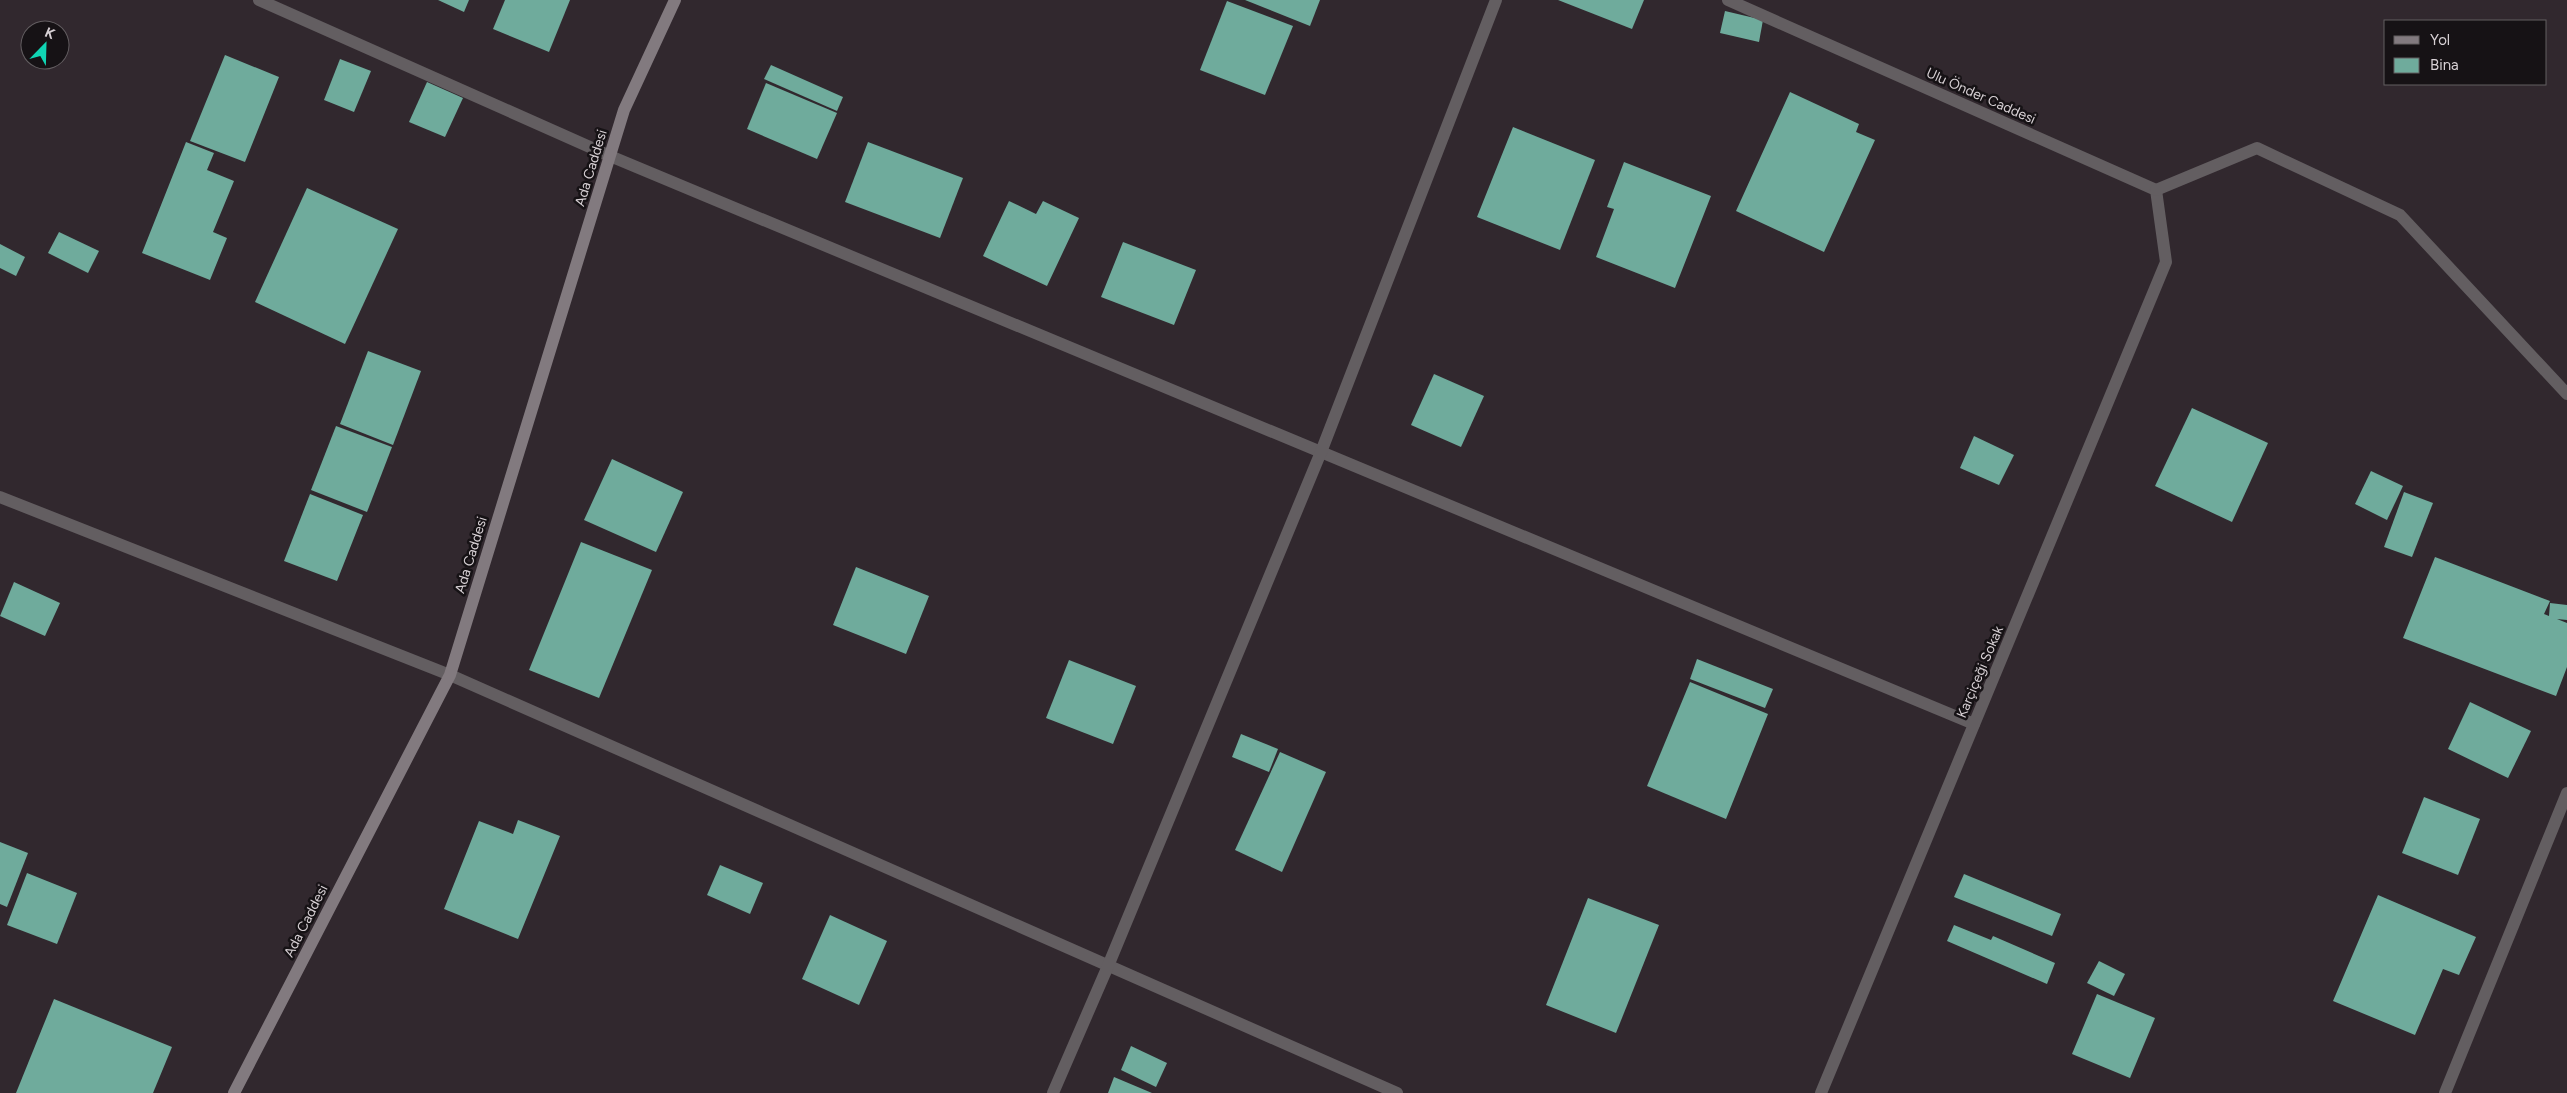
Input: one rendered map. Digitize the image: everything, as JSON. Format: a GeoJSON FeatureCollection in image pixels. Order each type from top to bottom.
{"type":"FeatureCollection","features":[{"type":"Feature","properties":{"kind":"main road","name":"Ada Caddesi"},"geometry":{"type":"LineString","coordinates":[[234,1093],[450,675],[624,110],[675,0]]}},
{"type":"Feature","properties":{"kind":"street"},"geometry":{"type":"LineString","coordinates":[[259,0],[610,156],[1974,724]]}},
{"type":"Feature","properties":{"kind":"street"},"geometry":{"type":"LineString","coordinates":[[1053,1093],[1108,966],[1320,452],[1496,0]]}},
{"type":"Feature","properties":{"kind":"street","name":"Ulu Önder Caddesi"},"geometry":{"type":"LineString","coordinates":[[1728,0],[2156,190]]}},
{"type":"Feature","properties":{"kind":"street"},"geometry":{"type":"LineString","coordinates":[[2156,190],[2257,148],[2400,215],[2567,394]]}},
{"type":"Feature","properties":{"kind":"street","name":"Karçiçeği Sokak"},"geometry":{"type":"LineString","coordinates":[[1821,1093],[2166,262],[2156,190]]}},
{"type":"Feature","properties":{"kind":"street"},"geometry":{"type":"LineString","coordinates":[[0,496],[450,675],[1396,1093]]}},
{"type":"Feature","properties":{"kind":"street"},"geometry":{"type":"LineString","coordinates":[[2445,1093],[2567,793]]}},
{"type":"Feature","properties":{"kind":"building"},"geometry":{"type":"Polygon","coordinates":[[[438,0],[469,0],[464,12],[438,0]]]}},
{"type":"Feature","properties":{"kind":"building"},"geometry":{"type":"Polygon","coordinates":[[[505,0],[570,0],[549,52],[493,29],[505,0]]]}},
{"type":"Feature","properties":{"kind":"building"},"geometry":{"type":"Polygon","coordinates":[[[1245,0],[1320,0],[1310,26],[1245,0]]]}},
{"type":"Feature","properties":{"kind":"building"},"geometry":{"type":"Polygon","coordinates":[[[1558,0],[1644,0],[1632,29],[1558,0]]]}},
{"type":"Feature","properties":{"kind":"building"},"geometry":{"type":"Polygon","coordinates":[[[1227,1],[1293,26],[1265,95],[1200,70],[1227,1]]]}},
{"type":"Feature","properties":{"kind":"building"},"geometry":{"type":"Polygon","coordinates":[[[1725,11],[1763,20],[1759,42],[1720,33],[1725,11]]]}},
{"type":"Feature","properties":{"kind":"building"},"geometry":{"type":"Polygon","coordinates":[[[225,55],[279,77],[245,162],[190,141],[225,55]]]}},
{"type":"Feature","properties":{"kind":"building"},"geometry":{"type":"Polygon","coordinates":[[[340,59],[371,71],[354,112],[324,100],[340,59]]]}},
{"type":"Feature","properties":{"kind":"building"},"geometry":{"type":"Polygon","coordinates":[[[771,65],[843,97],[837,111],[764,79],[771,65]]]}},
{"type":"Feature","properties":{"kind":"building"},"geometry":{"type":"Polygon","coordinates":[[[427,82],[463,98],[445,137],[409,122],[427,82]]]}},
{"type":"Feature","properties":{"kind":"building"},"geometry":{"type":"Polygon","coordinates":[[[766,83],[837,113],[817,159],[747,129],[766,83]]]}},
{"type":"Feature","properties":{"kind":"building"},"geometry":{"type":"Polygon","coordinates":[[[1790,92],[1859,124],[1856,132],[1875,140],[1824,252],[1736,211],[1790,92]]]}},
{"type":"Feature","properties":{"kind":"building"},"geometry":{"type":"Polygon","coordinates":[[[1513,127],[1595,160],[1560,250],[1477,217],[1513,127]]]}},
{"type":"Feature","properties":{"kind":"building"},"geometry":{"type":"Polygon","coordinates":[[[186,142],[214,153],[207,170],[234,181],[213,232],[227,238],[210,280],[142,253],[186,142]]]}},
{"type":"Feature","properties":{"kind":"building"},"geometry":{"type":"Polygon","coordinates":[[[868,142],[963,178],[940,238],[845,202],[868,142]]]}},
{"type":"Feature","properties":{"kind":"building"},"geometry":{"type":"Polygon","coordinates":[[[1624,162],[1711,196],[1675,288],[1596,257],[1614,209],[1607,207],[1624,162]]]}},
{"type":"Feature","properties":{"kind":"building"},"geometry":{"type":"Polygon","coordinates":[[[307,188],[398,229],[345,344],[255,302],[307,188]]]}},
{"type":"Feature","properties":{"kind":"building"},"geometry":{"type":"Polygon","coordinates":[[[1009,201],[1036,214],[1043,201],[1079,218],[1047,286],[983,256],[1009,201]]]}},
{"type":"Feature","properties":{"kind":"building"},"geometry":{"type":"Polygon","coordinates":[[[59,232],[99,251],[88,273],[48,253],[59,232]]]}},
{"type":"Feature","properties":{"kind":"building"},"geometry":{"type":"Polygon","coordinates":[[[1123,242],[1196,270],[1174,325],[1101,297],[1123,242]]]}},
{"type":"Feature","properties":{"kind":"building"},"geometry":{"type":"Polygon","coordinates":[[[0,244],[25,257],[16,276],[0,268],[0,244]]]}},
{"type":"Feature","properties":{"kind":"building"},"geometry":{"type":"Polygon","coordinates":[[[368,351],[421,371],[393,445],[340,424],[368,351]]]}},
{"type":"Feature","properties":{"kind":"building"},"geometry":{"type":"Polygon","coordinates":[[[1434,374],[1484,396],[1461,447],[1411,425],[1434,374]]]}},
{"type":"Feature","properties":{"kind":"building"},"geometry":{"type":"Polygon","coordinates":[[[2192,408],[2268,443],[2232,522],[2155,486],[2192,408]]]}},
{"type":"Feature","properties":{"kind":"building"},"geometry":{"type":"Polygon","coordinates":[[[336,426],[392,447],[367,512],[311,490],[336,426]]]}},
{"type":"Feature","properties":{"kind":"building"},"geometry":{"type":"Polygon","coordinates":[[[1974,436],[2014,455],[1999,485],[1960,468],[1974,436]]]}},
{"type":"Feature","properties":{"kind":"building"},"geometry":{"type":"Polygon","coordinates":[[[612,459],[683,492],[656,552],[584,520],[612,459]]]}},
{"type":"Feature","properties":{"kind":"building"},"geometry":{"type":"Polygon","coordinates":[[[2371,471],[2403,486],[2387,520],[2355,504],[2371,471]]]}},
{"type":"Feature","properties":{"kind":"building"},"geometry":{"type":"Polygon","coordinates":[[[2404,492],[2433,503],[2412,557],[2384,547],[2404,492]]]}},
{"type":"Feature","properties":{"kind":"building"},"geometry":{"type":"Polygon","coordinates":[[[310,494],[363,515],[337,581],[284,561],[310,494]]]}},
{"type":"Feature","properties":{"kind":"building"},"geometry":{"type":"Polygon","coordinates":[[[581,542],[652,570],[599,698],[529,670],[581,542]]]}},
{"type":"Feature","properties":{"kind":"building"},"geometry":{"type":"Polygon","coordinates":[[[2435,557],[2550,601],[2544,614],[2549,616],[2550,603],[2567,605],[2567,620],[2557,619],[2567,623],[2567,667],[2556,696],[2403,638],[2435,557]]]}},
{"type":"Feature","properties":{"kind":"building"},"geometry":{"type":"Polygon","coordinates":[[[856,567],[929,596],[906,654],[833,625],[856,567]]]}},
{"type":"Feature","properties":{"kind":"building"},"geometry":{"type":"Polygon","coordinates":[[[14,582],[60,603],[45,636],[0,616],[14,582]]]}},
{"type":"Feature","properties":{"kind":"building"},"geometry":{"type":"Polygon","coordinates":[[[1697,659],[1773,689],[1765,708],[1690,679],[1697,659]]]}},
{"type":"Feature","properties":{"kind":"building"},"geometry":{"type":"Polygon","coordinates":[[[1069,660],[1136,686],[1113,744],[1046,718],[1069,660]]]}},
{"type":"Feature","properties":{"kind":"building"},"geometry":{"type":"Polygon","coordinates":[[[1690,682],[1768,714],[1726,819],[1647,786],[1690,682]]]}},
{"type":"Feature","properties":{"kind":"building"},"geometry":{"type":"Polygon","coordinates":[[[2470,702],[2531,731],[2508,778],[2448,749],[2470,702]]]}},
{"type":"Feature","properties":{"kind":"building"},"geometry":{"type":"Polygon","coordinates":[[[1241,734],[1278,749],[1269,772],[1232,757],[1241,734]]]}},
{"type":"Feature","properties":{"kind":"building"},"geometry":{"type":"Polygon","coordinates":[[[1280,752],[1326,772],[1282,872],[1235,850],[1280,752]]]}},
{"type":"Feature","properties":{"kind":"building"},"geometry":{"type":"Polygon","coordinates":[[[2424,797],[2480,819],[2458,875],[2402,853],[2424,797]]]}},
{"type":"Feature","properties":{"kind":"building"},"geometry":{"type":"Polygon","coordinates":[[[518,820],[560,836],[518,939],[444,909],[479,821],[513,834],[518,820]]]}},
{"type":"Feature","properties":{"kind":"building"},"geometry":{"type":"Polygon","coordinates":[[[0,842],[28,853],[7,907],[0,904],[0,842]]]}},
{"type":"Feature","properties":{"kind":"building"},"geometry":{"type":"Polygon","coordinates":[[[720,865],[763,883],[750,914],[707,895],[720,865]]]}},
{"type":"Feature","properties":{"kind":"building"},"geometry":{"type":"Polygon","coordinates":[[[27,873],[77,893],[57,944],[7,925],[27,873]]]}},
{"type":"Feature","properties":{"kind":"building"},"geometry":{"type":"Polygon","coordinates":[[[1964,874],[2061,914],[2052,936],[1954,897],[1964,874]]]}},
{"type":"Feature","properties":{"kind":"building"},"geometry":{"type":"Polygon","coordinates":[[[2378,895],[2476,937],[2459,975],[2443,969],[2415,1035],[2333,1001],[2378,895]]]}},
{"type":"Feature","properties":{"kind":"building"},"geometry":{"type":"Polygon","coordinates":[[[1588,898],[1659,925],[1616,1033],[1546,1005],[1588,898]]]}},
{"type":"Feature","properties":{"kind":"building"},"geometry":{"type":"Polygon","coordinates":[[[830,915],[887,941],[859,1005],[802,979],[830,915]]]}},
{"type":"Feature","properties":{"kind":"building"},"geometry":{"type":"Polygon","coordinates":[[[1954,925],[1991,940],[1993,936],[2055,963],[2047,984],[1947,941],[1954,925]]]}},
{"type":"Feature","properties":{"kind":"building"},"geometry":{"type":"Polygon","coordinates":[[[2099,961],[2125,974],[2114,996],[2087,983],[2099,961]]]}},
{"type":"Feature","properties":{"kind":"building"},"geometry":{"type":"Polygon","coordinates":[[[2097,994],[2155,1018],[2130,1078],[2072,1054],[2097,994]]]}},
{"type":"Feature","properties":{"kind":"building"},"geometry":{"type":"Polygon","coordinates":[[[54,999],[172,1047],[153,1093],[16,1093],[54,999]]]}},
{"type":"Feature","properties":{"kind":"building"},"geometry":{"type":"Polygon","coordinates":[[[1131,1046],[1167,1063],[1156,1087],[1121,1070],[1131,1046]]]}},
{"type":"Feature","properties":{"kind":"building"},"geometry":{"type":"Polygon","coordinates":[[[1114,1077],[1152,1093],[1108,1093],[1114,1077]]]}}]}
